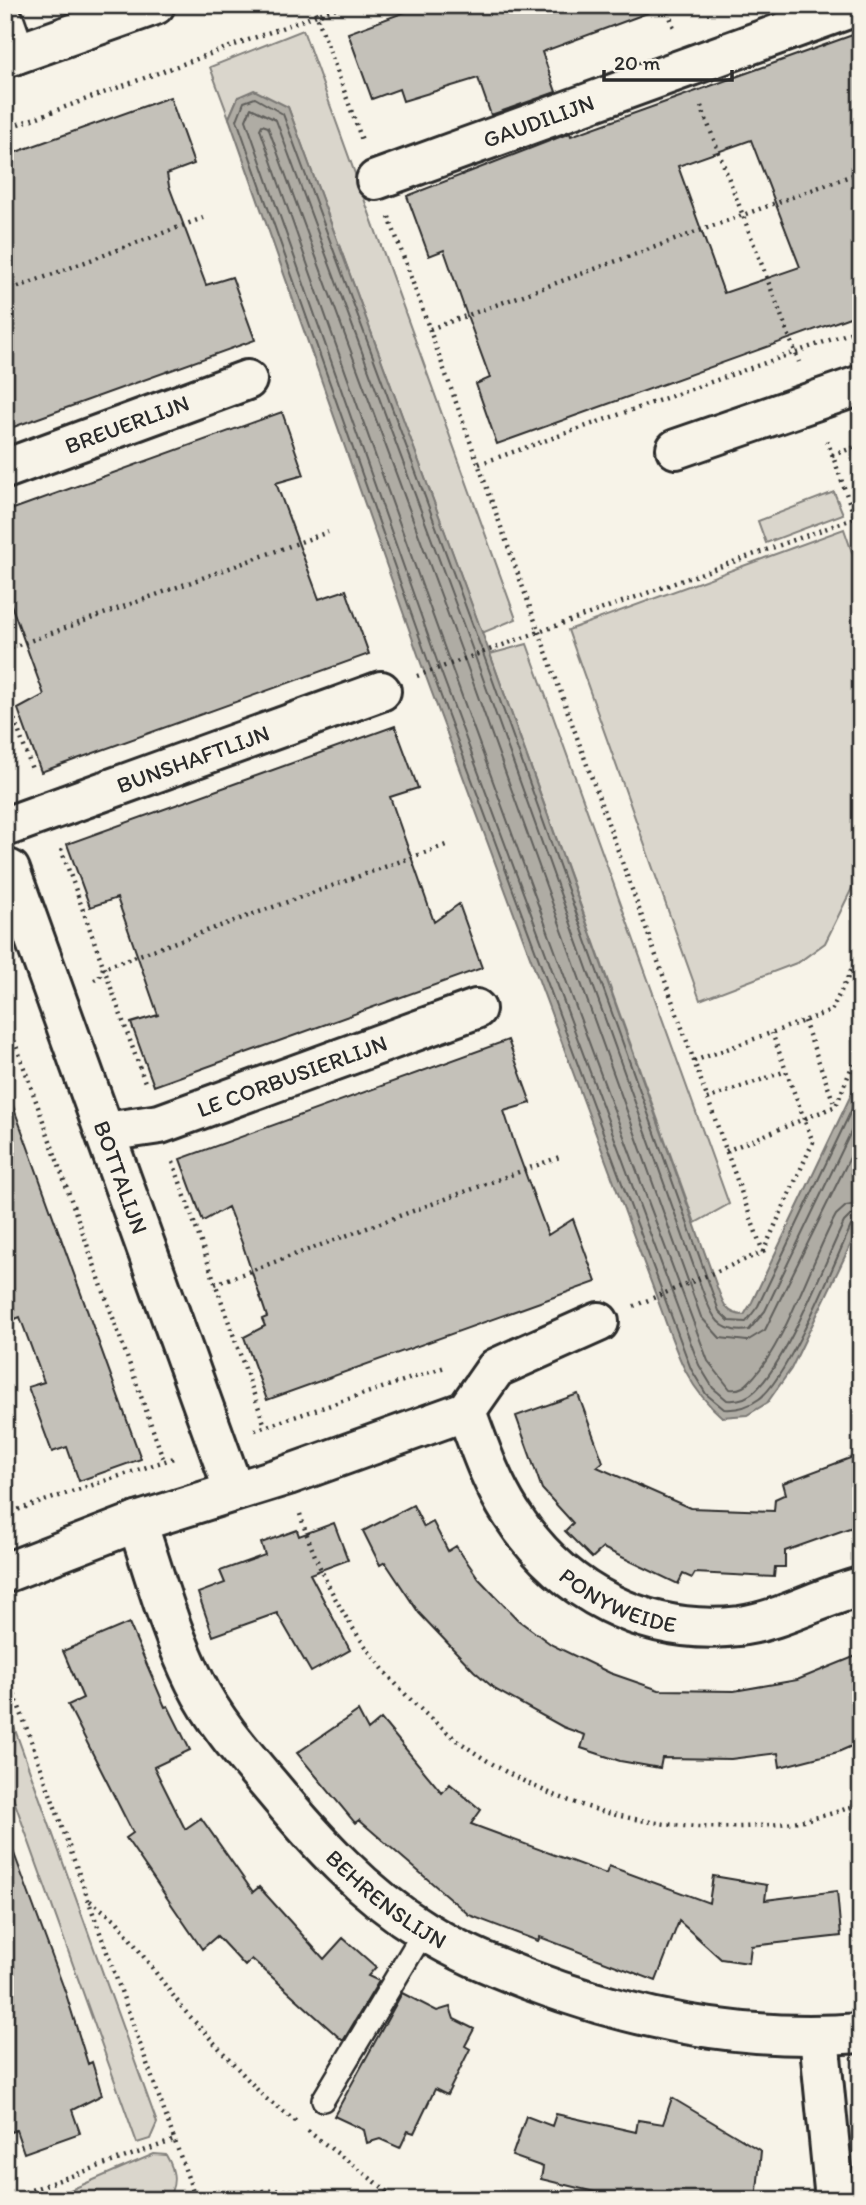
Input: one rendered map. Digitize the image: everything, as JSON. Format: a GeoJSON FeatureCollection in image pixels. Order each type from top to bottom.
{"type":"FeatureCollection","features":[{"type":"Feature","properties":{"kind":"street"},"geometry":{"type":"LineString","coordinates":[[9,45],[155,5]]}},
{"type":"Feature","properties":{"kind":"street","name":"GAUDILIJN"},"geometry":{"type":"LineString","coordinates":[[376,180],[859,5]]}},
{"type":"Feature","properties":{"kind":"street","name":"BREUERLIJN"},"geometry":{"type":"LineString","coordinates":[[5,469],[247,380]]}},
{"type":"Feature","properties":{"kind":"street"},"geometry":{"type":"LineString","coordinates":[[676,449],[861,385]]}},
{"type":"Feature","properties":{"kind":"street","name":"BUNSHAFTLIJN"},"geometry":{"type":"LineString","coordinates":[[5,827],[396,684]]}},
{"type":"Feature","properties":{"kind":"street","name":"BOTTALIJN"},"geometry":{"type":"LineString","coordinates":[[5,867],[10,870],[234,1491]]}},
{"type":"Feature","properties":{"kind":"street","name":"LE CORBUSIERLIJN"},"geometry":{"type":"LineString","coordinates":[[105,1132],[160,1124],[477,1009]]}},
{"type":"Feature","properties":{"kind":"street"},"geometry":{"type":"LineString","coordinates":[[5,1573],[137,1522],[288,1475],[466,1412],[496,1368],[599,1321]]}},
{"type":"Feature","properties":{"kind":"street","name":"PONYWEIDE"},"geometry":{"type":"LineString","coordinates":[[466,1412],[495,1482],[533,1544],[558,1571],[592,1595],[628,1613],[664,1624],[703,1628],[740,1626],[797,1612],[842,1591],[861,1587]]}},
{"type":"Feature","properties":{"kind":"street","name":"BEHRENSLIJN"},"geometry":{"type":"LineString","coordinates":[[137,1522],[163,1602],[195,1683],[234,1742],[331,1856],[383,1902],[424,1931],[487,1964],[581,2000],[672,2024],[739,2033],[819,2036],[861,2033]]}},
{"type":"Feature","properties":{"kind":"street"},"geometry":{"type":"LineString","coordinates":[[819,2036],[835,2200]]}},
{"type":"Feature","properties":{"kind":"lane"},"geometry":{"type":"LineString","coordinates":[[323,2100],[424,1931]]}},
{"type":"Feature","properties":{"kind":"path"},"geometry":{"type":"LineString","coordinates":[[313,5],[763,1252]]}},
{"type":"Feature","properties":{"kind":"path"},"geometry":{"type":"LineString","coordinates":[[5,129],[344,5]]}},
{"type":"Feature","properties":{"kind":"path"},"geometry":{"type":"LineString","coordinates":[[666,5],[741,216],[796,352],[861,535]]}},
{"type":"Feature","properties":{"kind":"path"},"geometry":{"type":"LineString","coordinates":[[430,329],[861,172]]}},
{"type":"Feature","properties":{"kind":"path"},"geometry":{"type":"LineString","coordinates":[[5,292],[203,218]]}},
{"type":"Feature","properties":{"kind":"path"},"geometry":{"type":"LineString","coordinates":[[479,464],[861,329]]}},
{"type":"Feature","properties":{"kind":"path"},"geometry":{"type":"LineString","coordinates":[[832,455],[861,445]]}},
{"type":"Feature","properties":{"kind":"path"},"geometry":{"type":"LineString","coordinates":[[396,684],[855,518]]}},
{"type":"Feature","properties":{"kind":"path"},"geometry":{"type":"LineString","coordinates":[[5,650],[328,532]]}},
{"type":"Feature","properties":{"kind":"path"},"geometry":{"type":"LineString","coordinates":[[5,694],[160,1124],[265,1426]]}},
{"type":"Feature","properties":{"kind":"path"},"geometry":{"type":"LineString","coordinates":[[56,996],[99,978],[103,968],[446,845]]}},
{"type":"Feature","properties":{"kind":"path"},"geometry":{"type":"LineString","coordinates":[[694,1061],[831,1011],[861,951]]}},
{"type":"Feature","properties":{"kind":"path"},"geometry":{"type":"LineString","coordinates":[[5,1014],[164,1461]]}},
{"type":"Feature","properties":{"kind":"path"},"geometry":{"type":"LineString","coordinates":[[804,1021],[836,1106]]}},
{"type":"Feature","properties":{"kind":"path"},"geometry":{"type":"LineString","coordinates":[[599,1321],[763,1252],[813,1142],[772,1033]]}},
{"type":"Feature","properties":{"kind":"path"},"geometry":{"type":"LineString","coordinates":[[726,1151],[836,1106],[853,1064]]}},
{"type":"Feature","properties":{"kind":"path"},"geometry":{"type":"LineString","coordinates":[[707,1099],[786,1070]]}},
{"type":"Feature","properties":{"kind":"path"},"geometry":{"type":"LineString","coordinates":[[215,1284],[562,1156]]}},
{"type":"Feature","properties":{"kind":"path"},"geometry":{"type":"LineString","coordinates":[[288,1475],[306,1536],[332,1593],[364,1647],[394,1685],[483,1759],[536,1789],[603,1813],[663,1825],[734,1829],[796,1821],[861,1803]]}},
{"type":"Feature","properties":{"kind":"path"},"geometry":{"type":"LineString","coordinates":[[5,1668],[198,2200],[242,2191],[292,2189],[348,2200]]}},
{"type":"Feature","properties":{"kind":"path"},"geometry":{"type":"LineString","coordinates":[[89,1901],[116,1920],[184,2010],[264,2097],[399,2200]]}},
{"type":"Feature","properties":{"kind":"path"},"geometry":{"type":"LineString","coordinates":[[5,2199],[175,2140]]}},
{"type":"Feature","properties":{"kind":"path"},"geometry":{"type":"LineString","coordinates":[[312,2200],[321,2193]]}},
{"type":"Feature","properties":{"kind":"shaded area"},"geometry":{"type":"Polygon","coordinates":[[[303,30],[516,619],[482,633],[288,107],[238,97],[229,118],[210,67],[303,30]]]}},
{"type":"Feature","properties":{"kind":"shaded area"},"geometry":{"type":"Polygon","coordinates":[[[834,492],[843,514],[766,543],[758,521],[834,492]]]}},
{"type":"Feature","properties":{"kind":"shaded area"},"geometry":{"type":"Polygon","coordinates":[[[844,529],[861,578],[861,870],[825,943],[799,962],[700,1000],[568,630],[844,529]]]}},
{"type":"Feature","properties":{"kind":"shaded area"},"geometry":{"type":"Polygon","coordinates":[[[527,644],[729,1204],[695,1223],[490,654],[527,644]]]}},
{"type":"Feature","properties":{"kind":"shaded area"},"geometry":{"type":"Polygon","coordinates":[[[5,1702],[157,2123],[150,2139],[137,2143],[5,1775],[5,1702]]]}},
{"type":"Feature","properties":{"kind":"shaded area"},"geometry":{"type":"Polygon","coordinates":[[[154,2154],[166,2155],[173,2172],[172,2190],[165,2200],[47,2200],[154,2154]]]}},
{"type":"Feature","properties":{"kind":"water"},"geometry":{"type":"Polygon","coordinates":[[[254,90],[288,107],[490,654],[721,1298],[729,1310],[744,1315],[752,1302],[861,1074],[861,1223],[791,1369],[767,1403],[747,1415],[722,1417],[710,1405],[691,1381],[672,1340],[422,666],[229,118],[238,97],[254,90]]]}},
{"type":"Feature","properties":{"kind":"building"},"geometry":{"type":"Polygon","coordinates":[[[424,5],[657,5],[658,9],[542,52],[556,92],[491,115],[478,78],[403,101],[399,89],[372,99],[348,33],[424,5]]]}},
{"type":"Feature","properties":{"kind":"building"},"geometry":{"type":"Polygon","coordinates":[[[861,32],[861,313],[497,444],[476,384],[490,378],[444,250],[429,256],[407,196],[570,133],[571,136],[861,32]],[[751,140],[678,166],[724,293],[800,267],[751,140]]]}},
{"type":"Feature","properties":{"kind":"building"},"geometry":{"type":"Polygon","coordinates":[[[170,97],[194,164],[167,174],[169,186],[206,285],[232,277],[255,340],[5,430],[5,156],[170,97]]]}},
{"type":"Feature","properties":{"kind":"building"},"geometry":{"type":"Polygon","coordinates":[[[282,412],[304,475],[276,483],[319,599],[346,590],[369,654],[41,772],[18,709],[44,695],[5,588],[5,512],[282,412]]]}},
{"type":"Feature","properties":{"kind":"building"},"geometry":{"type":"Polygon","coordinates":[[[395,726],[418,788],[390,797],[434,922],[459,904],[482,968],[154,1086],[131,1023],[158,1015],[117,898],[90,907],[67,844],[395,726]]]}},
{"type":"Feature","properties":{"kind":"building"},"geometry":{"type":"Polygon","coordinates":[[[508,1040],[531,1103],[504,1111],[515,1145],[548,1235],[573,1219],[596,1282],[267,1400],[244,1337],[265,1326],[262,1319],[267,1317],[242,1243],[228,1207],[203,1221],[180,1159],[508,1040]]]}},
{"type":"Feature","properties":{"kind":"building"},"geometry":{"type":"Polygon","coordinates":[[[9,1095],[141,1459],[79,1481],[67,1447],[52,1452],[28,1387],[44,1382],[20,1317],[5,1323],[5,1096],[9,1095]]]}},
{"type":"Feature","properties":{"kind":"building"},"geometry":{"type":"Polygon","coordinates":[[[578,1394],[603,1462],[597,1467],[690,1508],[774,1511],[775,1499],[786,1494],[783,1483],[861,1454],[861,1524],[785,1551],[785,1567],[775,1567],[774,1577],[695,1573],[692,1578],[683,1574],[678,1584],[603,1548],[592,1558],[565,1531],[573,1523],[542,1489],[516,1416],[578,1394]]]}},
{"type":"Feature","properties":{"kind":"building"},"geometry":{"type":"Polygon","coordinates":[[[413,1505],[424,1527],[433,1522],[448,1551],[456,1546],[479,1579],[518,1620],[552,1645],[610,1673],[659,1690],[734,1691],[797,1680],[861,1654],[861,1742],[838,1752],[780,1767],[778,1753],[731,1759],[662,1758],[660,1768],[620,1761],[581,1748],[585,1735],[563,1727],[496,1690],[474,1671],[419,1613],[385,1562],[380,1565],[363,1531],[413,1505]]]}},
{"type":"Feature","properties":{"kind":"building"},"geometry":{"type":"Polygon","coordinates":[[[334,1523],[348,1560],[310,1574],[350,1650],[311,1672],[277,1613],[213,1636],[198,1593],[225,1583],[220,1571],[265,1555],[261,1543],[297,1530],[299,1536],[334,1523]]]}},
{"type":"Feature","properties":{"kind":"building"},"geometry":{"type":"Polygon","coordinates":[[[129,1623],[165,1707],[168,1706],[190,1750],[154,1767],[185,1829],[201,1818],[253,1892],[259,1887],[324,1959],[343,1938],[376,1967],[368,1976],[379,1981],[343,2041],[252,1959],[245,1966],[217,1936],[202,1949],[126,1838],[133,1833],[68,1705],[83,1698],[63,1651],[129,1623]]]}},
{"type":"Feature","properties":{"kind":"building"},"geometry":{"type":"Polygon","coordinates":[[[358,1711],[368,1730],[381,1719],[442,1793],[450,1784],[481,1810],[471,1824],[606,1874],[609,1866],[709,1903],[713,1876],[767,1885],[765,1900],[837,1891],[841,1936],[751,1946],[749,1963],[721,1959],[679,1921],[656,1981],[540,1937],[538,1941],[469,1915],[359,1820],[355,1823],[297,1753],[358,1711]]]}},
{"type":"Feature","properties":{"kind":"building"},"geometry":{"type":"Polygon","coordinates":[[[9,1840],[66,1994],[88,2064],[92,2062],[102,2095],[72,2110],[80,2133],[24,2153],[16,2130],[5,2134],[5,1841],[9,1840]]]}},
{"type":"Feature","properties":{"kind":"building"},"geometry":{"type":"Polygon","coordinates":[[[402,1993],[437,2011],[450,2007],[454,2019],[474,2029],[465,2046],[470,2049],[447,2095],[435,2089],[414,2133],[408,2131],[400,2148],[380,2139],[367,2143],[364,2130],[334,2116],[402,1993]]]}},
{"type":"Feature","properties":{"kind":"building"},"geometry":{"type":"Polygon","coordinates":[[[672,2098],[761,2151],[756,2200],[602,2200],[603,2194],[541,2179],[543,2167],[512,2156],[526,2116],[552,2126],[556,2114],[636,2132],[638,2120],[663,2124],[672,2098]]]}}]}
